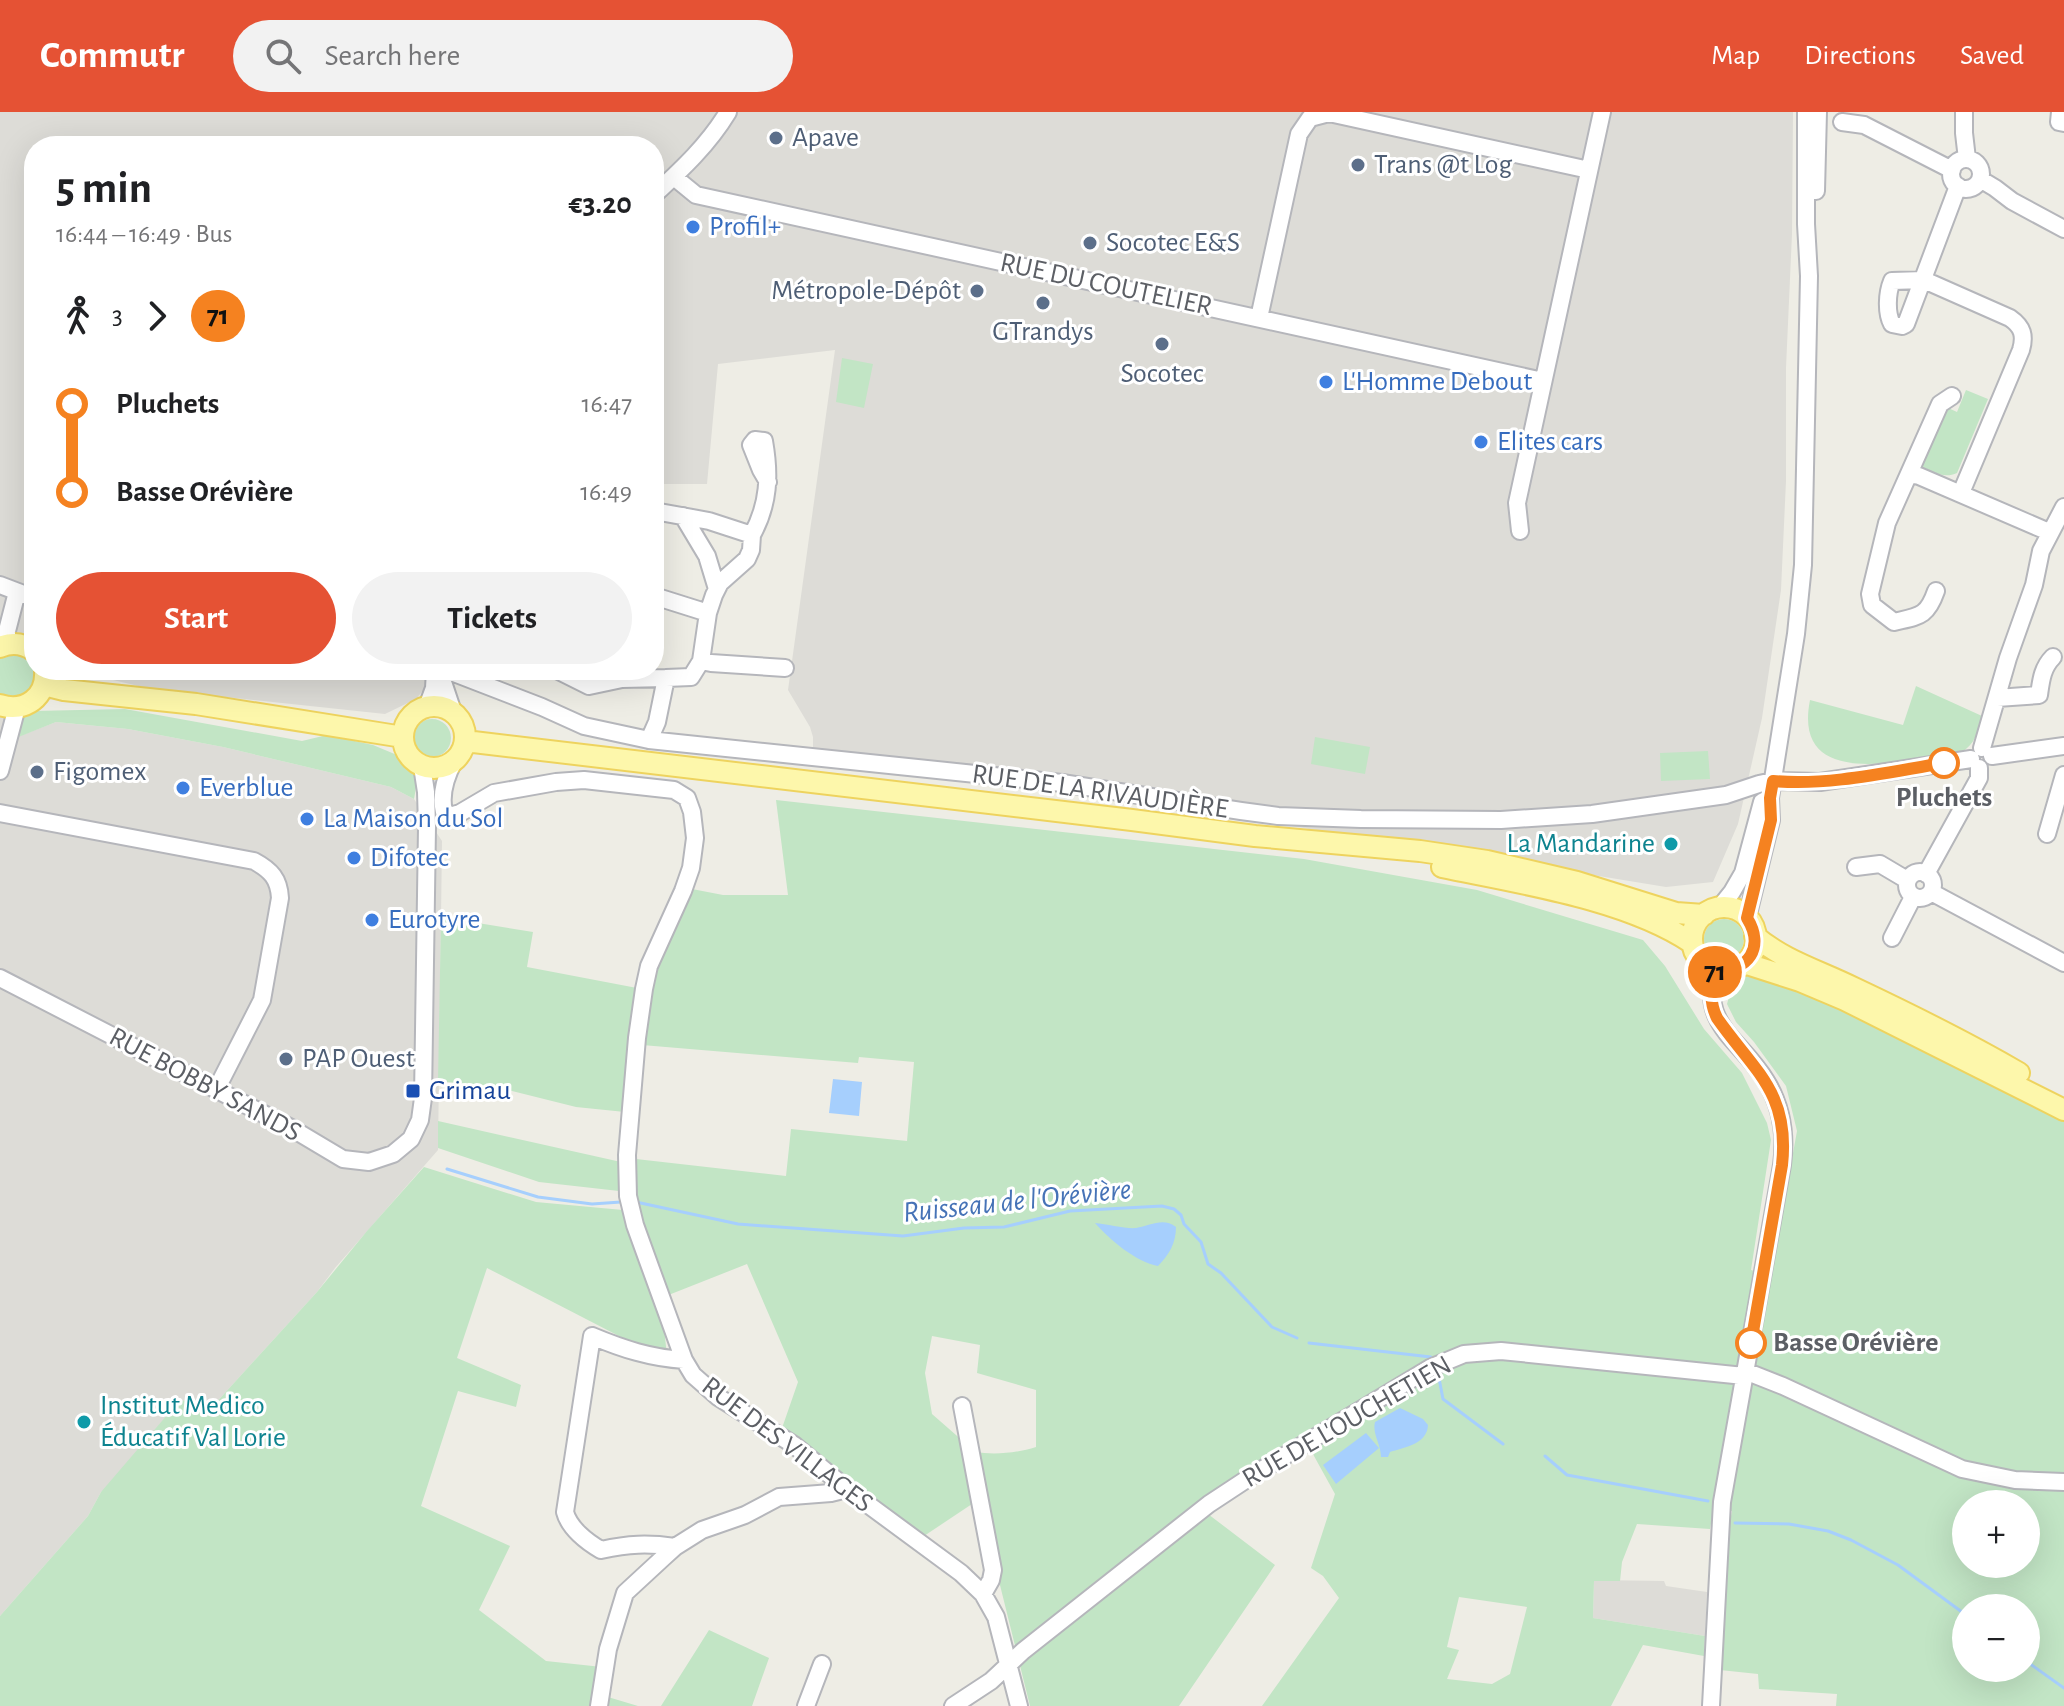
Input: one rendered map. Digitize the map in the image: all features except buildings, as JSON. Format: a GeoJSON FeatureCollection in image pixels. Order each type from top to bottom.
{"type":"FeatureCollection","features":[{"type":"Feature","properties":{"kind":"main road"},"geometry":{"type":"LineString","coordinates":[[4,645],[24,646]]}},
{"type":"Feature","properties":{"kind":"main road"},"geometry":{"type":"LineString","coordinates":[[9,706],[32,702],[39,695],[43,680]]}},
{"type":"Feature","properties":{"kind":"main road"},"geometry":{"type":"LineString","coordinates":[[47,680],[64,690],[196,704],[403,737]]}},
{"type":"Feature","properties":{"kind":"main road"},"geometry":{"type":"LineString","coordinates":[[427,707],[443,707],[453,712],[464,728],[465,741],[461,752],[439,765],[408,754],[403,737],[405,725],[412,715],[427,707]]}},
{"type":"Feature","properties":{"kind":"main road"},"geometry":{"type":"LineString","coordinates":[[465,741],[1304,841],[1420,851],[1487,861],[1577,882],[1676,913],[1730,908],[1740,912],[1778,953],[1910,1015],[2064,1100]]}},
{"type":"Feature","properties":{"kind":"main road"},"geometry":{"type":"LineString","coordinates":[[1304,841],[1571,895],[1621,909],[1666,927],[1692,943]]}},
{"type":"Feature","properties":{"kind":"main road"},"geometry":{"type":"LineString","coordinates":[[1712,911],[1696,922],[1692,943],[1697,956],[1715,970],[1733,969],[1744,963],[1754,951],[1751,927]]}},
{"type":"Feature","properties":{"kind":"main road"},"geometry":{"type":"LineString","coordinates":[[1744,963],[1845,1000],[2064,1110]]}},
{"type":"Feature","properties":{"kind":"street"},"geometry":{"type":"LineString","coordinates":[[664,186],[699,153],[728,112]]}},
{"type":"Feature","properties":{"kind":"street"},"geometry":{"type":"LineString","coordinates":[[1520,531],[1517,503],[1602,112]]}},
{"type":"Feature","properties":{"kind":"street"},"geometry":{"type":"LineString","coordinates":[[1751,927],[1771,820],[1770,798],[1796,634],[1803,565],[1809,276],[1806,112]]}},
{"type":"Feature","properties":{"kind":"street"},"geometry":{"type":"LineString","coordinates":[[1809,276],[1814,231],[1818,112]]}},
{"type":"Feature","properties":{"kind":"street"},"geometry":{"type":"LineString","coordinates":[[1964,112],[1967,159]]}},
{"type":"Feature","properties":{"kind":"street"},"geometry":{"type":"LineString","coordinates":[[2060,112],[2059,122],[2064,123]]}},
{"type":"Feature","properties":{"kind":"street"},"geometry":{"type":"LineString","coordinates":[[1259,318],[1299,134],[1310,118],[1329,113],[1589,170]]}},
{"type":"Feature","properties":{"kind":"street"},"geometry":{"type":"LineString","coordinates":[[1842,122],[1864,125],[1952,170]]}},
{"type":"Feature","properties":{"kind":"street"},"geometry":{"type":"LineString","coordinates":[[1967,159],[1976,163],[1980,179],[1966,189],[1958,186],[1952,180],[1955,163],[1967,159]]}},
{"type":"Feature","properties":{"kind":"street","name":"RUE DU COUTELIER"},"geometry":{"type":"LineString","coordinates":[[674,177],[696,195],[1543,381]]}},
{"type":"Feature","properties":{"kind":"street"},"geometry":{"type":"LineString","coordinates":[[1980,179],[2012,201],[2064,229]]}},
{"type":"Feature","properties":{"kind":"street"},"geometry":{"type":"LineString","coordinates":[[1958,186],[1924,280],[2010,318],[2019,324],[2023,342],[1961,493]]}},
{"type":"Feature","properties":{"kind":"street"},"geometry":{"type":"LineString","coordinates":[[1936,591],[1925,613],[1894,622],[1872,605],[1870,594],[1887,523],[1940,404],[1952,396]]}},
{"type":"Feature","properties":{"kind":"street"},"geometry":{"type":"LineString","coordinates":[[1909,476],[1919,476],[2049,532]]}},
{"type":"Feature","properties":{"kind":"street"},"geometry":{"type":"LineString","coordinates":[[649,740],[657,722],[666,678],[691,677],[701,661],[708,613],[720,583],[747,559],[752,535],[763,510],[768,482]]}},
{"type":"Feature","properties":{"kind":"street"},"geometry":{"type":"LineString","coordinates":[[1926,874],[1979,778],[1981,758],[1997,698],[2034,585],[2041,551],[2064,507]]}},
{"type":"Feature","properties":{"kind":"street"},"geometry":{"type":"LineString","coordinates":[[664,513],[709,521],[752,535]]}},
{"type":"Feature","properties":{"kind":"street"},"geometry":{"type":"LineString","coordinates":[[683,516],[707,556],[717,589]]}},
{"type":"Feature","properties":{"kind":"street"},"geometry":{"type":"LineString","coordinates":[[0,585],[24,594]]}},
{"type":"Feature","properties":{"kind":"street"},"geometry":{"type":"LineString","coordinates":[[4,645],[17,592]]}},
{"type":"Feature","properties":{"kind":"street"},"geometry":{"type":"LineString","coordinates":[[664,599],[708,613]]}},
{"type":"Feature","properties":{"kind":"street"},"geometry":{"type":"LineString","coordinates":[[1997,698],[2039,695],[2041,677],[2053,657]]}},
{"type":"Feature","properties":{"kind":"street"},"geometry":{"type":"LineString","coordinates":[[701,661],[785,668]]}},
{"type":"Feature","properties":{"kind":"street"},"geometry":{"type":"LineString","coordinates":[[427,707],[435,680]]}},
{"type":"Feature","properties":{"kind":"street"},"geometry":{"type":"LineString","coordinates":[[441,680],[453,712]]}},
{"type":"Feature","properties":{"kind":"street","name":"RUE DE LA RIVAUDIÈRE"},"geometry":{"type":"LineString","coordinates":[[472,680],[584,726],[649,740],[1062,783],[1229,810],[1325,818],[1501,820],[1560,817],[1726,795],[1773,781],[1820,782],[2064,746]]}},
{"type":"Feature","properties":{"kind":"street"},"geometry":{"type":"LineString","coordinates":[[577,680],[589,686],[617,680]]}},
{"type":"Feature","properties":{"kind":"street"},"geometry":{"type":"LineString","coordinates":[[0,771],[9,706]]}},
{"type":"Feature","properties":{"kind":"street"},"geometry":{"type":"LineString","coordinates":[[439,765],[448,773],[442,803],[444,812],[450,816],[472,806]]}},
{"type":"Feature","properties":{"kind":"street"},"geometry":{"type":"LineString","coordinates":[[439,765],[427,827],[455,822],[472,806]]}},
{"type":"Feature","properties":{"kind":"street"},"geometry":{"type":"LineString","coordinates":[[2047,834],[2064,775]]}},
{"type":"Feature","properties":{"kind":"street","name":"RUE DES VILLAGES"},"geometry":{"type":"LineString","coordinates":[[472,806],[494,793],[584,780],[674,790],[687,798],[695,838],[691,868],[649,966],[644,989],[626,1178],[635,1225],[684,1360],[693,1375],[718,1397],[794,1445],[847,1489],[961,1573],[983,1594],[996,1617],[1019,1706]]}},
{"type":"Feature","properties":{"kind":"street"},"geometry":{"type":"LineString","coordinates":[[1712,911],[1739,881],[1762,802],[1770,798]]}},
{"type":"Feature","properties":{"kind":"street"},"geometry":{"type":"LineString","coordinates":[[0,813],[254,861],[275,877],[280,898],[262,1000],[216,1090]]}},
{"type":"Feature","properties":{"kind":"street","name":"RUE BOBBY SANDS"},"geometry":{"type":"LineString","coordinates":[[0,978],[291,1128],[343,1159],[369,1162],[393,1154],[411,1139],[420,1120],[423,1098],[427,827]]}},
{"type":"Feature","properties":{"kind":"street"},"geometry":{"type":"LineString","coordinates":[[1856,867],[1880,864],[1907,880]]}},
{"type":"Feature","properties":{"kind":"street"},"geometry":{"type":"LineString","coordinates":[[1916,873],[1926,874],[1933,882],[1931,892],[1923,898],[1913,897],[1907,889],[1907,880],[1916,873]]}},
{"type":"Feature","properties":{"kind":"street"},"geometry":{"type":"LineString","coordinates":[[1931,892],[2064,963]]}},
{"type":"Feature","properties":{"kind":"street"},"geometry":{"type":"LineString","coordinates":[[1892,938],[1913,897]]}},
{"type":"Feature","properties":{"kind":"street"},"geometry":{"type":"LineString","coordinates":[[1711,1706],[1722,1502],[1784,1143],[1780,1113],[1768,1084],[1713,1011],[1711,986],[1715,970]]}},
{"type":"Feature","properties":{"kind":"street"},"geometry":{"type":"LineString","coordinates":[[675,1547],[645,1543],[601,1550],[567,1521],[565,1512],[592,1336],[627,1351],[684,1360]]}},
{"type":"Feature","properties":{"kind":"street","name":"RUE DE L'OUCHETIEN"},"geometry":{"type":"LineString","coordinates":[[953,1706],[991,1681],[1023,1651],[1209,1504],[1418,1375],[1464,1354],[1501,1351],[1745,1374],[1783,1386],[1962,1469],[2015,1480],[2064,1482]]}},
{"type":"Feature","properties":{"kind":"street"},"geometry":{"type":"LineString","coordinates":[[962,1406],[993,1570],[983,1594]]}},
{"type":"Feature","properties":{"kind":"street"},"geometry":{"type":"LineString","coordinates":[[599,1706],[608,1649],[625,1593],[675,1547],[702,1530],[745,1515],[779,1497],[847,1489]]}},
{"type":"Feature","properties":{"kind":"street"},"geometry":{"type":"LineString","coordinates":[[806,1706],[822,1664]]}},
{"type":"Feature","properties":{"kind":"shaded area"},"geometry":{"type":"Polygon","coordinates":[[[0,112],[1793,112],[1781,590],[1762,718],[1738,824],[1713,882],[1666,887],[813,748],[810,727],[788,690],[835,350],[718,364],[707,484],[664,484],[664,136],[24,136],[24,641],[0,637],[0,112]]]}},
{"type":"Feature","properties":{"kind":"shaded area"},"geometry":{"type":"Polygon","coordinates":[[[113,680],[432,680],[416,699],[385,714],[151,689],[113,680]]]}},
{"type":"Feature","properties":{"kind":"shaded area"},"geometry":{"type":"Polygon","coordinates":[[[0,713],[21,717],[17,737],[56,722],[128,729],[223,747],[391,787],[414,799],[442,841],[438,1150],[317,1292],[213,1406],[101,1492],[88,1516],[0,1616],[0,713]]]}},
{"type":"Feature","properties":{"kind":"shaded area"},"geometry":{"type":"Polygon","coordinates":[[[1594,1580],[1664,1581],[1666,1586],[1707,1592],[1705,1636],[1593,1618],[1594,1580]]]}},
{"type":"Feature","properties":{"kind":"green space"},"geometry":{"type":"Polygon","coordinates":[[[842,358],[873,364],[864,408],[836,402],[842,358]]]}},
{"type":"Feature","properties":{"kind":"green space"},"geometry":{"type":"Polygon","coordinates":[[[1966,390],[1988,399],[1957,473],[1939,474],[1921,466],[1946,407],[1957,412],[1966,390]]]}},
{"type":"Feature","properties":{"kind":"green space"},"geometry":{"type":"Polygon","coordinates":[[[8,651],[24,656],[24,680],[35,681],[24,695],[17,698],[0,695],[0,654],[8,651]]]}},
{"type":"Feature","properties":{"kind":"green space"},"geometry":{"type":"Polygon","coordinates":[[[1916,686],[1982,716],[1970,746],[1943,757],[1858,764],[1824,754],[1814,742],[1808,724],[1810,700],[1903,725],[1916,686]]]}},
{"type":"Feature","properties":{"kind":"green space"},"geometry":{"type":"Polygon","coordinates":[[[125,709],[302,741],[327,735],[373,745],[397,755],[413,772],[417,782],[414,799],[391,787],[223,747],[128,729],[56,722],[16,738],[21,717],[34,711],[125,709]]]}},
{"type":"Feature","properties":{"kind":"green space"},"geometry":{"type":"Polygon","coordinates":[[[432,719],[445,725],[451,738],[445,751],[432,757],[419,751],[413,738],[419,725],[432,719]]]}},
{"type":"Feature","properties":{"kind":"green space"},"geometry":{"type":"Polygon","coordinates":[[[1315,737],[1370,747],[1365,774],[1311,764],[1315,737]]]}},
{"type":"Feature","properties":{"kind":"green space"},"geometry":{"type":"Polygon","coordinates":[[[1708,751],[1710,779],[1661,781],[1660,753],[1708,751]]]}},
{"type":"Feature","properties":{"kind":"green space"},"geometry":{"type":"Polygon","coordinates":[[[776,800],[1304,859],[1477,890],[1643,940],[1665,966],[1704,1029],[1742,1073],[1767,1123],[1771,1140],[1751,1270],[1771,1275],[1797,1131],[1786,1086],[1736,1022],[1727,1004],[1735,975],[1747,972],[1766,976],[1888,1030],[2064,1121],[2064,1706],[1836,1706],[1837,1694],[1759,1689],[1758,1674],[1720,1670],[1727,1536],[1732,1511],[1714,1507],[1710,1529],[1637,1524],[1622,1562],[1620,1581],[1594,1581],[1593,1618],[1705,1636],[1704,1656],[1643,1645],[1611,1706],[1262,1706],[1339,1598],[1323,1576],[1311,1568],[1335,1494],[1305,1433],[1199,1502],[1208,1514],[1275,1565],[1179,1706],[1030,1706],[998,1577],[975,1452],[1006,1453],[1036,1447],[1036,1390],[977,1373],[980,1345],[932,1336],[925,1373],[932,1414],[964,1442],[975,1502],[921,1538],[781,1431],[798,1382],[747,1264],[666,1296],[636,1209],[636,1159],[786,1176],[791,1129],[907,1141],[914,1062],[859,1057],[858,1063],[642,1045],[655,967],[692,889],[723,895],[788,895],[776,800]],[[1459,1597],[1447,1647],[1459,1650],[1447,1679],[1492,1684],[1510,1674],[1527,1607],[1459,1597]]]}},
{"type":"Feature","properties":{"kind":"green space"},"geometry":{"type":"Polygon","coordinates":[[[441,917],[533,932],[527,967],[637,988],[625,1112],[576,1107],[496,1087],[438,1081],[441,917]]]}},
{"type":"Feature","properties":{"kind":"green space"},"geometry":{"type":"Polygon","coordinates":[[[1724,919],[1738,925],[1744,939],[1738,953],[1724,959],[1710,953],[1704,939],[1710,925],[1724,919]]]}},
{"type":"Feature","properties":{"kind":"green space"},"geometry":{"type":"Polygon","coordinates":[[[438,1121],[621,1162],[619,1191],[539,1182],[438,1148],[438,1121]]]}},
{"type":"Feature","properties":{"kind":"green space"},"geometry":{"type":"Polygon","coordinates":[[[424,1167],[536,1202],[623,1210],[663,1320],[667,1355],[646,1350],[487,1268],[457,1358],[521,1385],[516,1407],[458,1391],[421,1506],[510,1546],[479,1610],[546,1661],[602,1667],[598,1694],[638,1706],[0,1706],[0,1616],[88,1516],[101,1492],[180,1400],[213,1406],[317,1292],[424,1167]]]}},
{"type":"Feature","properties":{"kind":"green space"},"geometry":{"type":"Polygon","coordinates":[[[709,1630],[769,1658],[752,1706],[661,1706],[709,1630]]]}},
{"type":"Feature","properties":{"kind":"water"},"geometry":{"type":"Polygon","coordinates":[[[833,1079],[862,1082],[859,1116],[829,1113],[833,1079]]]}},
{"type":"Feature","properties":{"kind":"water"},"geometry":{"type":"Polygon","coordinates":[[[1095,1223],[1132,1228],[1166,1223],[1176,1227],[1176,1233],[1171,1248],[1158,1266],[1124,1249],[1095,1223]]]}},
{"type":"Feature","properties":{"kind":"water"},"geometry":{"type":"Polygon","coordinates":[[[1400,1408],[1423,1419],[1428,1425],[1427,1431],[1415,1444],[1390,1452],[1388,1457],[1381,1457],[1375,1422],[1400,1408]]]}},
{"type":"Feature","properties":{"kind":"water"},"geometry":{"type":"Polygon","coordinates":[[[1366,1433],[1379,1448],[1336,1484],[1323,1465],[1366,1433]]]}},
{"type":"Feature","properties":{"kind":"waterway","name":"Ruisseau de l'Orévière"},"geometry":{"type":"LineString","coordinates":[[447,1169],[538,1197],[592,1204],[621,1202]]}},
{"type":"Feature","properties":{"kind":"waterway","name":"Ruisseau de l'Orévière"},"geometry":{"type":"LineString","coordinates":[[636,1202],[738,1224],[903,1236],[964,1228],[1004,1227],[1070,1211],[1162,1206],[1174,1209],[1181,1215],[1184,1224],[1201,1242],[1208,1264],[1221,1273],[1272,1327],[1297,1338]]}},
{"type":"Feature","properties":{"kind":"waterway","name":"Ruisseau de l'Orévière"},"geometry":{"type":"LineString","coordinates":[[1309,1343],[1431,1357]]}},
{"type":"Feature","properties":{"kind":"waterway","name":"Ruisseau de l'Orévière"},"geometry":{"type":"LineString","coordinates":[[1438,1373],[1443,1399],[1503,1444]]}},
{"type":"Feature","properties":{"kind":"waterway","name":"Ruisseau de l'Orévière"},"geometry":{"type":"LineString","coordinates":[[1545,1456],[1567,1475],[1708,1501]]}},
{"type":"Feature","properties":{"kind":"waterway","name":"Ruisseau de l'Orévière"},"geometry":{"type":"LineString","coordinates":[[1735,1523],[1789,1524],[1828,1531],[1898,1565],[1952,1605]]}},
{"type":"Feature","properties":{"kind":"waterway","name":"Ruisseau de l'Orévière"},"geometry":{"type":"LineString","coordinates":[[2040,1671],[2064,1688]]}},
{"type":"Feature","properties":{"kind":"bus line","name":"71"},"geometry":{"type":"LineString","coordinates":[[1751,1343],[1782,1165],[1783,1127],[1768,1084],[1713,1011],[1711,986],[1715,970],[1723,971],[1742,965],[1754,951],[1753,927],[1747,918],[1771,820],[1773,781],[1820,782],[1944,763]]}},
{"type":"Feature","properties":{"kind":"place","name":"Apave"},"geometry":{"type":"Point","coordinates":[776,138]}},
{"type":"Feature","properties":{"kind":"place","name":"Trans @t Log"},"geometry":{"type":"Point","coordinates":[1358,165]}},
{"type":"Feature","properties":{"kind":"place","name":"Profil+"},"geometry":{"type":"Point","coordinates":[693,227]}},
{"type":"Feature","properties":{"kind":"place","name":"Socotec E&S"},"geometry":{"type":"Point","coordinates":[1090,243]}},
{"type":"Feature","properties":{"kind":"place","name":"Métropole-Dépôt"},"geometry":{"type":"Point","coordinates":[977,291]}},
{"type":"Feature","properties":{"kind":"place","name":"GTrandys"},"geometry":{"type":"Point","coordinates":[1043,303]}},
{"type":"Feature","properties":{"kind":"place","name":"Socotec"},"geometry":{"type":"Point","coordinates":[1162,344]}},
{"type":"Feature","properties":{"kind":"place","name":"L'Homme Debout"},"geometry":{"type":"Point","coordinates":[1326,382]}},
{"type":"Feature","properties":{"kind":"place","name":"Elites cars"},"geometry":{"type":"Point","coordinates":[1481,442]}},
{"type":"Feature","properties":{"kind":"place","name":"Pluchets"},"geometry":{"type":"Point","coordinates":[1944,763]}},
{"type":"Feature","properties":{"kind":"place","name":"Figomex"},"geometry":{"type":"Point","coordinates":[37,772]}},
{"type":"Feature","properties":{"kind":"place","name":"Everblue"},"geometry":{"type":"Point","coordinates":[183,788]}},
{"type":"Feature","properties":{"kind":"place","name":"La Maison du Sol"},"geometry":{"type":"Point","coordinates":[307,819]}},
{"type":"Feature","properties":{"kind":"place","name":"La Mandarine"},"geometry":{"type":"Point","coordinates":[1671,844]}},
{"type":"Feature","properties":{"kind":"place","name":"Difotec"},"geometry":{"type":"Point","coordinates":[354,858]}},
{"type":"Feature","properties":{"kind":"place","name":"Eurotyre"},"geometry":{"type":"Point","coordinates":[372,920]}},
{"type":"Feature","properties":{"kind":"place","name":"PAP Ouest"},"geometry":{"type":"Point","coordinates":[286,1059]}},
{"type":"Feature","properties":{"kind":"place","name":"Grimau"},"geometry":{"type":"Point","coordinates":[413,1091]}},
{"type":"Feature","properties":{"kind":"place","name":"Basse Orévière"},"geometry":{"type":"Point","coordinates":[1751,1343]}},
{"type":"Feature","properties":{"kind":"place","name":"Institut Medico Éducatif Val Lorie"},"geometry":{"type":"Point","coordinates":[84,1422]}}]}
